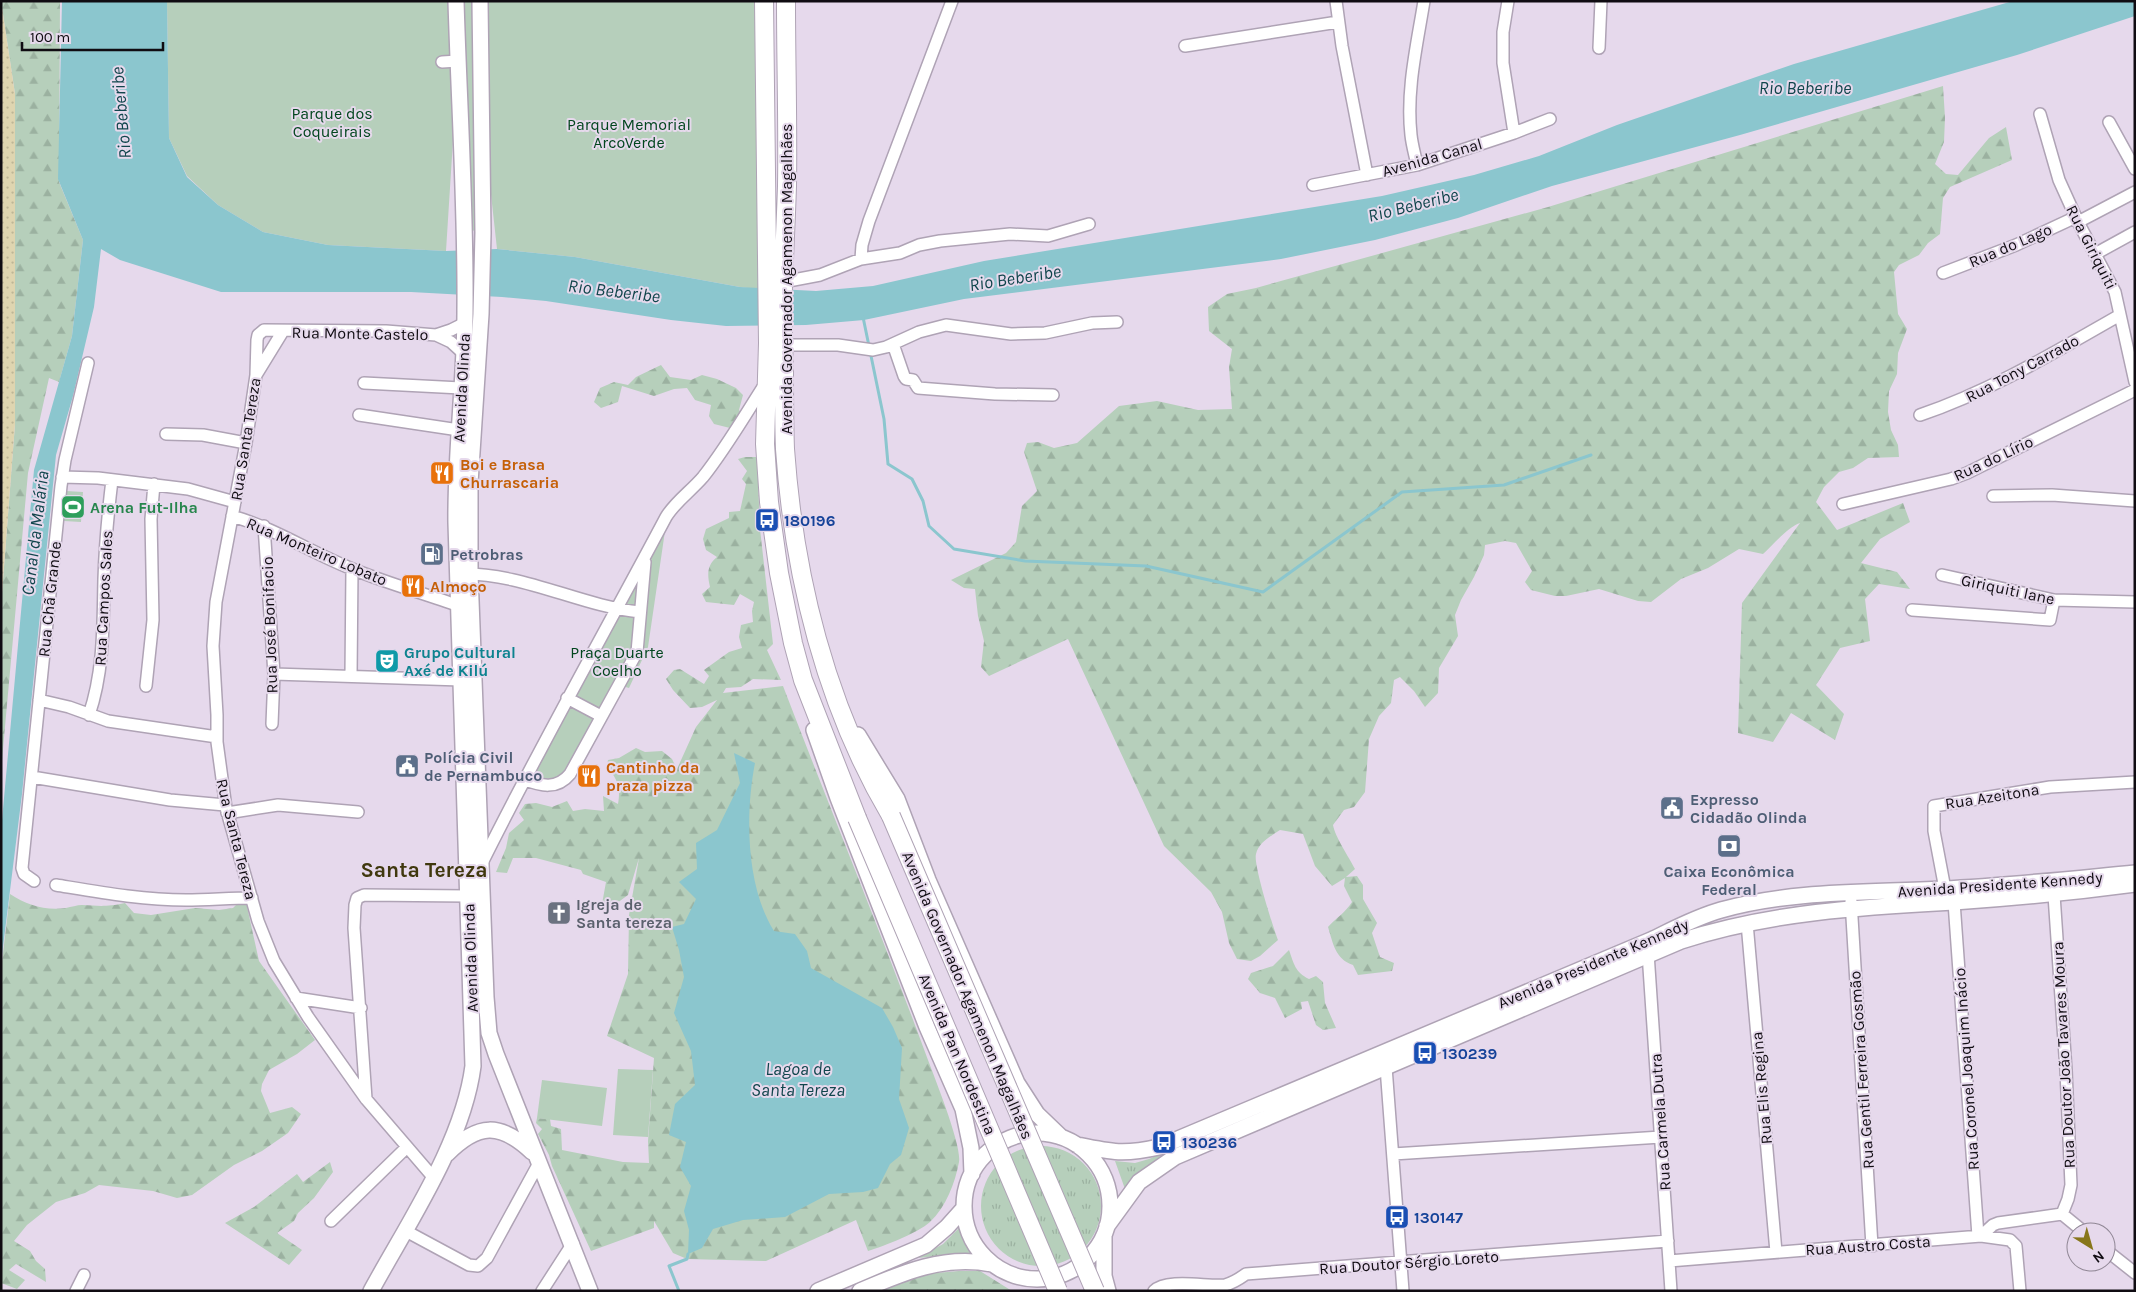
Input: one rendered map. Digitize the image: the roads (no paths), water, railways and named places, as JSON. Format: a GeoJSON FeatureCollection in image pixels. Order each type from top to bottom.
{"type":"FeatureCollection","features":[{"type":"Feature","properties":{"kind":"highway","name":"Avenida Governador Agamenon Magalhães"},"geometry":{"type":"LineString","coordinates":[[764,1],[778,343],[785,449],[802,579],[818,646],[837,701],[869,779],[891,816],[1105,1289]]}},
{"type":"Feature","properties":{"kind":"highway","name":"Avenida Governador Agamenon Magalhães"},"geometry":{"type":"LineString","coordinates":[[777,286],[787,187],[786,1]]}},
{"type":"Feature","properties":{"kind":"highway","name":"Avenida Governador Agamenon Magalhães"},"geometry":{"type":"LineString","coordinates":[[778,343],[766,382],[765,470],[772,530],[793,643],[803,680],[858,818]]}},
{"type":"Feature","properties":{"kind":"highway","name":"Avenida Pan Nordestina"},"geometry":{"type":"LineString","coordinates":[[858,818],[1058,1291]]}},
{"type":"Feature","properties":{"kind":"main road","name":"Avenida Olinda"},"geometry":{"type":"LineString","coordinates":[[456,1],[465,318],[456,478],[477,812],[482,863],[486,997],[489,1033],[590,1291]]}},
{"type":"Feature","properties":{"kind":"main road","name":"Avenida Olinda"},"geometry":{"type":"LineString","coordinates":[[373,1290],[445,1156],[467,1102],[473,1066],[459,606],[470,483],[481,314],[484,233],[480,1]]}},
{"type":"Feature","properties":{"kind":"main road","name":"Avenida Governador Agamenon Magalhães"},"geometry":{"type":"LineString","coordinates":[[803,680],[813,727],[838,798],[927,1027],[963,1109],[971,1148],[972,1174]]}},
{"type":"Feature","properties":{"kind":"main road","name":"Avenida Governador Agamenon Magalhães"},"geometry":{"type":"LineString","coordinates":[[837,701],[896,799],[928,880],[1017,1083],[1037,1114],[1061,1137]]}},
{"type":"Feature","properties":{"kind":"main road","name":"Avenida Presidente Kennedy"},"geometry":{"type":"LineString","coordinates":[[1106,1230],[1139,1182],[1175,1157],[1648,954],[1698,935],[1851,900],[1945,889],[2135,873]]}},
{"type":"Feature","properties":{"kind":"main road","name":"Avenida Presidente Kennedy"},"geometry":{"type":"LineString","coordinates":[[1077,1145],[1122,1153],[1134,1153],[1159,1147],[1644,943],[1702,916],[1721,910],[1772,900],[1954,902],[2054,895],[2135,884]]}},
{"type":"Feature","properties":{"kind":"main road"},"geometry":{"type":"LineString","coordinates":[[445,1156],[468,1137],[481,1131],[493,1130],[507,1132],[520,1140],[537,1159]]}},
{"type":"Feature","properties":{"kind":"main road"},"geometry":{"type":"LineString","coordinates":[[1105,1289],[1106,1230],[1110,1203],[1105,1180],[1094,1160],[1077,1145],[1061,1137],[1046,1134],[1032,1134],[1003,1142],[985,1156],[972,1174],[966,1190],[964,1208],[969,1233],[982,1255],[992,1264],[1022,1278],[1044,1278],[1064,1274],[1088,1258],[1106,1230]]}},
{"type":"Feature","properties":{"kind":"main road"},"geometry":{"type":"LineString","coordinates":[[818,1291],[926,1244],[947,1227],[964,1208]]}},
{"type":"Feature","properties":{"kind":"main road"},"geometry":{"type":"LineString","coordinates":[[860,1291],[914,1268],[930,1264],[958,1260],[992,1264]]}},
{"type":"Feature","properties":{"kind":"main road"},"geometry":{"type":"LineString","coordinates":[[1022,1278],[1035,1291]]}},
{"type":"Feature","properties":{"kind":"street"},"geometry":{"type":"LineString","coordinates":[[861,259],[862,245],[869,221],[952,1]]}},
{"type":"Feature","properties":{"kind":"street"},"geometry":{"type":"LineString","coordinates":[[1336,1],[1338,22],[1367,175]]}},
{"type":"Feature","properties":{"kind":"street"},"geometry":{"type":"LineString","coordinates":[[1417,165],[1411,136],[1410,110],[1412,82],[1424,1]]}},
{"type":"Feature","properties":{"kind":"street"},"geometry":{"type":"LineString","coordinates":[[1508,1],[1503,63],[1514,133]]}},
{"type":"Feature","properties":{"kind":"street"},"geometry":{"type":"LineString","coordinates":[[1599,48],[1601,1]]}},
{"type":"Feature","properties":{"kind":"street"},"geometry":{"type":"LineString","coordinates":[[1186,46],[1338,22]]}},
{"type":"Feature","properties":{"kind":"street"},"geometry":{"type":"LineString","coordinates":[[442,62],[458,61]]}},
{"type":"Feature","properties":{"kind":"street","name":"Rua Giriquiti"},"geometry":{"type":"LineString","coordinates":[[2040,114],[2059,180],[2115,292],[2135,382]]}},
{"type":"Feature","properties":{"kind":"street","name":"Avenida Canal"},"geometry":{"type":"LineString","coordinates":[[1312,185],[1417,165],[1550,119]]}},
{"type":"Feature","properties":{"kind":"street"},"geometry":{"type":"LineString","coordinates":[[2109,122],[2135,169]]}},
{"type":"Feature","properties":{"kind":"street","name":"Rua do Lago"},"geometry":{"type":"LineString","coordinates":[[1943,273],[2077,219],[2135,192]]}},
{"type":"Feature","properties":{"kind":"street"},"geometry":{"type":"LineString","coordinates":[[777,286],[820,275],[861,259],[900,253],[919,245],[1010,234],[1048,236],[1089,224]]}},
{"type":"Feature","properties":{"kind":"street"},"geometry":{"type":"LineString","coordinates":[[2095,254],[2135,232]]}},
{"type":"Feature","properties":{"kind":"street","name":"Rua Tony Carrado"},"geometry":{"type":"LineString","coordinates":[[1920,415],[1957,403],[2026,368],[2120,315]]}},
{"type":"Feature","properties":{"kind":"street","name":"Rua Monte Castelo"},"geometry":{"type":"LineString","coordinates":[[436,335],[465,318]]}},
{"type":"Feature","properties":{"kind":"street"},"geometry":{"type":"LineString","coordinates":[[778,343],[838,345],[869,350],[893,344],[919,332],[946,325],[1011,334],[1045,333],[1092,323],[1117,322]]}},
{"type":"Feature","properties":{"kind":"street","name":"Rua Monte Castelo"},"geometry":{"type":"LineString","coordinates":[[264,330],[368,330],[436,335],[451,342],[463,353]]}},
{"type":"Feature","properties":{"kind":"street","name":"Rua Santa Tereza"},"geometry":{"type":"LineString","coordinates":[[264,330],[257,340],[256,375],[246,443],[218,592],[214,630],[217,737],[226,809],[267,946],[274,962],[296,998],[366,1100],[433,1177]]}},
{"type":"Feature","properties":{"kind":"street","name":"Rua Monte Castelo"},"geometry":{"type":"LineString","coordinates":[[256,375],[283,331]]}},
{"type":"Feature","properties":{"kind":"street"},"geometry":{"type":"LineString","coordinates":[[893,344],[904,376],[913,380],[918,388],[995,394],[1053,394]]}},
{"type":"Feature","properties":{"kind":"street","name":"Rua Chã Grande"},"geometry":{"type":"LineString","coordinates":[[34,881],[24,874],[22,868],[62,477],[88,363]]}},
{"type":"Feature","properties":{"kind":"street"},"geometry":{"type":"LineString","coordinates":[[482,863],[523,779],[617,610],[669,511],[691,491],[719,456],[766,382]]}},
{"type":"Feature","properties":{"kind":"street"},"geometry":{"type":"LineString","coordinates":[[364,383],[461,388]]}},
{"type":"Feature","properties":{"kind":"street","name":"Rua do Lírio"},"geometry":{"type":"LineString","coordinates":[[1843,504],[1951,479],[1967,473],[2135,390]]}},
{"type":"Feature","properties":{"kind":"street"},"geometry":{"type":"LineString","coordinates":[[359,415],[458,430]]}},
{"type":"Feature","properties":{"kind":"street"},"geometry":{"type":"LineString","coordinates":[[166,434],[203,435],[246,443]]}},
{"type":"Feature","properties":{"kind":"street"},"geometry":{"type":"LineString","coordinates":[[62,477],[154,484],[188,489],[235,502]]}},
{"type":"Feature","properties":{"kind":"street","name":"Rua Campos Sales"},"geometry":{"type":"LineString","coordinates":[[89,715],[96,696],[101,660],[107,517],[112,480]]}},
{"type":"Feature","properties":{"kind":"street"},"geometry":{"type":"LineString","coordinates":[[146,686],[153,620],[151,519],[154,484]]}},
{"type":"Feature","properties":{"kind":"street"},"geometry":{"type":"LineString","coordinates":[[1993,496],[2052,495],[2135,501]]}},
{"type":"Feature","properties":{"kind":"street","name":"Rua Monteiro Lobato"},"geometry":{"type":"LineString","coordinates":[[232,516],[264,526],[309,550],[352,569],[459,606]]}},
{"type":"Feature","properties":{"kind":"street","name":"Rua José Bonifacio"},"geometry":{"type":"LineString","coordinates":[[264,526],[274,674],[272,724]]}},
{"type":"Feature","properties":{"kind":"street"},"geometry":{"type":"LineString","coordinates":[[523,779],[540,785],[549,785],[565,780],[570,774],[636,652],[646,555]]}},
{"type":"Feature","properties":{"kind":"street"},"geometry":{"type":"LineString","coordinates":[[352,569],[352,676]]}},
{"type":"Feature","properties":{"kind":"street"},"geometry":{"type":"LineString","coordinates":[[463,574],[520,582],[617,610],[640,612]]}},
{"type":"Feature","properties":{"kind":"street","name":"Giriquiti lane"},"geometry":{"type":"LineString","coordinates":[[1942,575],[2054,600],[2135,602]]}},
{"type":"Feature","properties":{"kind":"street"},"geometry":{"type":"LineString","coordinates":[[1912,610],[2050,620],[2054,600]]}},
{"type":"Feature","properties":{"kind":"street"},"geometry":{"type":"LineString","coordinates":[[274,674],[461,680]]}},
{"type":"Feature","properties":{"kind":"street"},"geometry":{"type":"LineString","coordinates":[[567,698],[601,716]]}},
{"type":"Feature","properties":{"kind":"street"},"geometry":{"type":"LineString","coordinates":[[39,700],[108,721],[217,737]]}},
{"type":"Feature","properties":{"kind":"street"},"geometry":{"type":"LineString","coordinates":[[32,777],[226,809],[278,805],[358,812]]}},
{"type":"Feature","properties":{"kind":"street","name":"Rua Azeitona"},"geometry":{"type":"LineString","coordinates":[[1945,889],[1934,831],[1933,809],[1936,806],[2050,787],[2135,782]]}},
{"type":"Feature","properties":{"kind":"street"},"geometry":{"type":"LineString","coordinates":[[56,885],[117,895],[186,900],[252,898]]}},
{"type":"Feature","properties":{"kind":"street"},"geometry":{"type":"LineString","coordinates":[[366,1100],[354,928],[357,898],[364,895],[468,896]]}},
{"type":"Feature","properties":{"kind":"street","name":"Rua Doutor João Tavares Moura"},"geometry":{"type":"LineString","coordinates":[[2054,895],[2066,1070],[2070,1185],[2062,1214]]}},
{"type":"Feature","properties":{"kind":"street","name":"Rua Gentil Ferreira Gosmão"},"geometry":{"type":"LineString","coordinates":[[1851,900],[1872,1246]]}},
{"type":"Feature","properties":{"kind":"street","name":"Rua Coronel Joaquim Inácio"},"geometry":{"type":"LineString","coordinates":[[1954,902],[1980,1236]]}},
{"type":"Feature","properties":{"kind":"street","name":"Rua Elis Regina"},"geometry":{"type":"LineString","coordinates":[[1748,923],[1776,1252]]}},
{"type":"Feature","properties":{"kind":"street","name":"Rua Carmela Dutra"},"geometry":{"type":"LineString","coordinates":[[1648,954],[1671,1291]]}},
{"type":"Feature","properties":{"kind":"street"},"geometry":{"type":"LineString","coordinates":[[296,998],[361,1008]]}},
{"type":"Feature","properties":{"kind":"street"},"geometry":{"type":"LineString","coordinates":[[1386,1067],[1403,1291]]}},
{"type":"Feature","properties":{"kind":"street"},"geometry":{"type":"LineString","coordinates":[[1393,1154],[1661,1138]]}},
{"type":"Feature","properties":{"kind":"street"},"geometry":{"type":"LineString","coordinates":[[331,1221],[406,1148]]}},
{"type":"Feature","properties":{"kind":"street"},"geometry":{"type":"LineString","coordinates":[[404,1230],[468,1265],[478,1266],[487,1258],[537,1159]]}},
{"type":"Feature","properties":{"kind":"street"},"geometry":{"type":"LineString","coordinates":[[2062,1214],[2072,1222]]}},
{"type":"Feature","properties":{"kind":"street","name":"Rua Austro Costa"},"geometry":{"type":"LineString","coordinates":[[1669,1261],[1980,1236],[1998,1223],[2062,1214]]}},
{"type":"Feature","properties":{"kind":"street"},"geometry":{"type":"LineString","coordinates":[[1980,1236],[2010,1240],[2016,1246],[2020,1291]]}},
{"type":"Feature","properties":{"kind":"street","name":"Rua Doutor Sérgio Loreto"},"geometry":{"type":"LineString","coordinates":[[1154,1291],[1158,1288],[1176,1285],[1225,1285],[1234,1282],[1246,1274],[1668,1241]]}},
{"type":"Feature","properties":{"kind":"street"},"geometry":{"type":"LineString","coordinates":[[542,1291],[573,1244]]}},
{"type":"Feature","properties":{"kind":"street"},"geometry":{"type":"LineString","coordinates":[[2116,1258],[2135,1273]]}},
{"type":"Feature","properties":{"kind":"street"},"geometry":{"type":"LineString","coordinates":[[76,1291],[84,1274]]}},
{"type":"Feature","properties":{"kind":"water","name":"Rio Beberibe"},"geometry":{"type":"Polygon","coordinates":[[[62,1],[167,1],[169,138],[187,177],[218,205],[263,232],[328,245],[446,251],[497,249],[575,257],[740,287],[816,291],[873,286],[984,261],[1382,196],[1474,175],[1539,156],[1617,125],[1794,64],[2013,1],[2135,1],[2135,16],[2017,55],[1740,135],[1552,186],[1458,218],[1375,240],[1281,259],[964,299],[864,320],[806,325],[726,326],[671,320],[546,301],[502,297],[411,292],[221,292],[120,260],[101,249],[94,307],[73,396],[56,455],[22,794],[1,963],[1,831],[34,470],[72,336],[83,240],[58,179],[62,1]]]}},
{"type":"Feature","properties":{"kind":"water","name":"Lagoa de Santa Tereza"},"geometry":{"type":"Polygon","coordinates":[[[734,753],[755,763],[750,805],[750,850],[758,893],[765,913],[774,931],[795,934],[807,951],[811,968],[882,1008],[902,1048],[899,1099],[909,1128],[901,1155],[890,1164],[878,1188],[863,1192],[829,1194],[785,1217],[743,1220],[713,1229],[702,1248],[688,1254],[689,1230],[684,1211],[691,1186],[680,1167],[686,1142],[669,1135],[675,1104],[695,1085],[691,1051],[674,1013],[684,977],[672,927],[684,924],[696,899],[679,882],[697,869],[696,843],[717,830],[740,783],[734,753]]]}},
{"type":"Feature","properties":{"kind":"waterway"},"geometry":{"type":"LineString","coordinates":[[863,317],[884,419],[888,464],[912,479],[923,501],[929,526],[954,549],[1025,561],[1146,566],[1263,592],[1402,492],[1504,485],[1591,455]]}},
{"type":"Feature","properties":{"kind":"waterway"},"geometry":{"type":"LineString","coordinates":[[679,1291],[669,1266],[687,1259],[688,1254]]}},
{"type":"Feature","properties":{"kind":"place","name":"Boi e Brasa Churrascaria"},"geometry":{"type":"Point","coordinates":[442,473]}},
{"type":"Feature","properties":{"kind":"place","name":"Arena Fut-Ilha"},"geometry":{"type":"Point","coordinates":[73,507]}},
{"type":"Feature","properties":{"kind":"place","name":"180196"},"geometry":{"type":"Point","coordinates":[767,520]}},
{"type":"Feature","properties":{"kind":"place","name":"Petrobras"},"geometry":{"type":"Point","coordinates":[432,554]}},
{"type":"Feature","properties":{"kind":"place","name":"Almoço"},"geometry":{"type":"Point","coordinates":[413,586]}},
{"type":"Feature","properties":{"kind":"place","name":"Grupo Cultural Axé de Kilú"},"geometry":{"type":"Point","coordinates":[387,661]}},
{"type":"Feature","properties":{"kind":"place","name":"Polícia Civil de Pernambuco"},"geometry":{"type":"Point","coordinates":[407,766]}},
{"type":"Feature","properties":{"kind":"place","name":"Cantinho da praza pizza"},"geometry":{"type":"Point","coordinates":[589,776]}},
{"type":"Feature","properties":{"kind":"place","name":"Expresso Cidadão Olinda"},"geometry":{"type":"Point","coordinates":[1672,808]}},
{"type":"Feature","properties":{"kind":"place","name":"Caixa Econômica Federal"},"geometry":{"type":"Point","coordinates":[1729,846]}},
{"type":"Feature","properties":{"kind":"place","name":"Igreja de Santa tereza"},"geometry":{"type":"Point","coordinates":[559,913]}},
{"type":"Feature","properties":{"kind":"place","name":"130239"},"geometry":{"type":"Point","coordinates":[1425,1053]}},
{"type":"Feature","properties":{"kind":"place","name":"130236"},"geometry":{"type":"Point","coordinates":[1164,1142]}},
{"type":"Feature","properties":{"kind":"place","name":"130147"},"geometry":{"type":"Point","coordinates":[1397,1217]}},
{"type":"Feature","properties":{"kind":"district","name":"Santa Tereza"},"geometry":{"type":"Point","coordinates":[424,870]}},
{"type":"Feature","properties":{"kind":"park label","name":"Parque dos Coqueirais"},"geometry":{"type":"Point","coordinates":[332,122]}},
{"type":"Feature","properties":{"kind":"park label","name":"Parque Memorial ArcoVerde"},"geometry":{"type":"Point","coordinates":[629,133]}},
{"type":"Feature","properties":{"kind":"park label","name":"Praça Duarte Coelho"},"geometry":{"type":"Point","coordinates":[617,661]}},
{"type":"Feature","properties":{"kind":"water label","name":"Canal da Malária"},"geometry":{"type":"Point","coordinates":[35,533]}}]}
